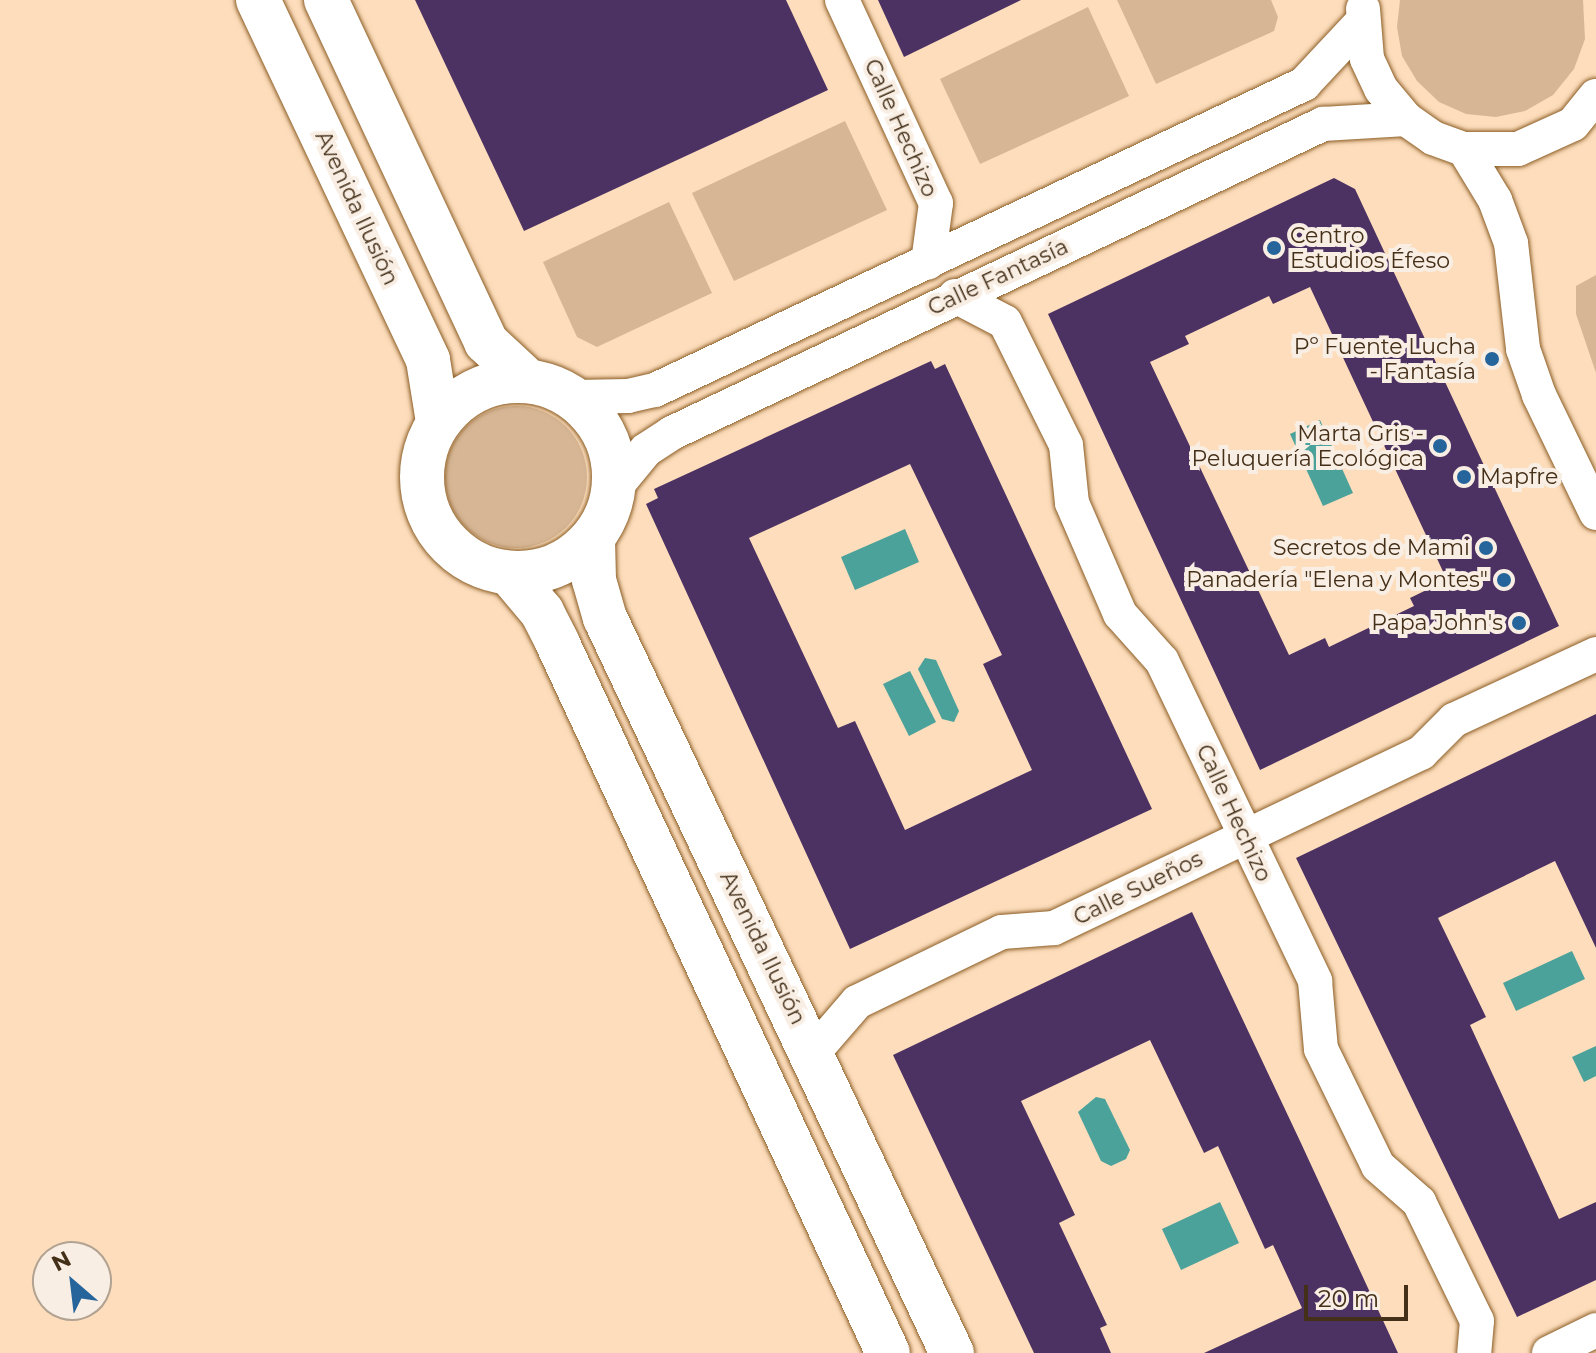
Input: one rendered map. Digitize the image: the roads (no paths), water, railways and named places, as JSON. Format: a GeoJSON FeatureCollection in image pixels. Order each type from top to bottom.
{"type":"FeatureCollection","features":[{"type":"Feature","properties":{"kind":"main road","name":"Avenida Ilusión"},"geometry":{"type":"LineString","coordinates":[[258,0],[428,360],[438,422]]}},
{"type":"Feature","properties":{"kind":"main road"},"geometry":{"type":"LineString","coordinates":[[326,0],[486,342],[528,381],[573,397],[606,437],[614,489],[593,539],[569,559],[540,572],[510,574],[481,567],[456,552],[437,531],[424,505],[421,476],[425,448],[438,422],[477,389],[528,381]]}},
{"type":"Feature","properties":{"kind":"main road","name":"Avenida Ilusión"},"geometry":{"type":"LineString","coordinates":[[593,539],[594,580],[605,618],[952,1353]]}},
{"type":"Feature","properties":{"kind":"main road"},"geometry":{"type":"LineString","coordinates":[[510,574],[542,612],[557,642],[888,1353]]}},
{"type":"Feature","properties":{"kind":"street","name":"Calle Hechizo"},"geometry":{"type":"LineString","coordinates":[[842,0],[936,203],[928,262]]}},
{"type":"Feature","properties":{"kind":"street","name":"Calle Fantasía"},"geometry":{"type":"LineString","coordinates":[[573,397],[628,396],[655,390],[1304,84],[1362,12]]}},
{"type":"Feature","properties":{"kind":"street"},"geometry":{"type":"LineString","coordinates":[[1362,12],[1367,59],[1381,89],[1406,119],[1433,138],[1464,149],[1518,149],[1573,124],[1596,96]]}},
{"type":"Feature","properties":{"kind":"street","name":"Calle Fantasía"},"geometry":{"type":"LineString","coordinates":[[614,489],[646,450],[672,433],[955,296],[1323,124],[1406,119]]}},
{"type":"Feature","properties":{"kind":"street"},"geometry":{"type":"LineString","coordinates":[[1464,149],[1495,200],[1511,243],[1523,349],[1539,395],[1596,513]]}},
{"type":"Feature","properties":{"kind":"street","name":"Calle Hechizo"},"geometry":{"type":"LineString","coordinates":[[955,296],[1005,322],[1066,445],[1072,503],[1120,614],[1162,661],[1315,981],[1321,1049],[1378,1166],[1419,1202],[1477,1321],[1474,1353]]}},
{"type":"Feature","properties":{"kind":"street","name":"Calle Sueños"},"geometry":{"type":"LineString","coordinates":[[813,1053],[857,1002],[1002,932],[1054,928],[1421,753],[1454,720],[1596,654]]}},
{"type":"Feature","properties":{"kind":"street"},"geometry":{"type":"LineString","coordinates":[[1549,1353],[1596,1330]]}},
{"type":"Feature","properties":{"kind":"water"},"geometry":{"type":"Polygon","coordinates":[[[1320,420],[1353,493],[1323,506],[1290,434],[1320,420]]]}},
{"type":"Feature","properties":{"kind":"water"},"geometry":{"type":"Polygon","coordinates":[[[905,529],[919,562],[855,590],[841,557],[905,529]]]}},
{"type":"Feature","properties":{"kind":"water"},"geometry":{"type":"Polygon","coordinates":[[[925,658],[936,660],[959,711],[954,722],[942,719],[918,669],[925,658]]]}},
{"type":"Feature","properties":{"kind":"water"},"geometry":{"type":"Polygon","coordinates":[[[910,671],[936,722],[909,736],[883,684],[910,671]]]}},
{"type":"Feature","properties":{"kind":"water"},"geometry":{"type":"Polygon","coordinates":[[[1572,951],[1585,979],[1516,1011],[1503,983],[1572,951]]]}},
{"type":"Feature","properties":{"kind":"water"},"geometry":{"type":"Polygon","coordinates":[[[1596,1046],[1596,1076],[1584,1082],[1572,1057],[1596,1046]]]}},
{"type":"Feature","properties":{"kind":"water"},"geometry":{"type":"Polygon","coordinates":[[[1096,1097],[1105,1099],[1130,1150],[1126,1159],[1111,1166],[1101,1161],[1078,1112],[1096,1097]]]}},
{"type":"Feature","properties":{"kind":"water"},"geometry":{"type":"Polygon","coordinates":[[[1220,1202],[1239,1243],[1181,1270],[1162,1229],[1220,1202]]]}},
{"type":"Feature","properties":{"kind":"place","name":"Centro Estudios Éfeso"},"geometry":{"type":"Point","coordinates":[1274,248]}},
{"type":"Feature","properties":{"kind":"place","name":"Pº Fuente Lucha - Fantasía"},"geometry":{"type":"Point","coordinates":[1492,359]}},
{"type":"Feature","properties":{"kind":"place","name":"Marta Gris - Peluquería Ecológica"},"geometry":{"type":"Point","coordinates":[1440,446]}},
{"type":"Feature","properties":{"kind":"place","name":"Mapfre"},"geometry":{"type":"Point","coordinates":[1464,477]}},
{"type":"Feature","properties":{"kind":"place","name":"Secretos de Mami"},"geometry":{"type":"Point","coordinates":[1486,548]}},
{"type":"Feature","properties":{"kind":"place","name":"Panadería \"Elena y Montes\""},"geometry":{"type":"Point","coordinates":[1504,580]}},
{"type":"Feature","properties":{"kind":"place","name":"Papa John's"},"geometry":{"type":"Point","coordinates":[1519,623]}}]}
